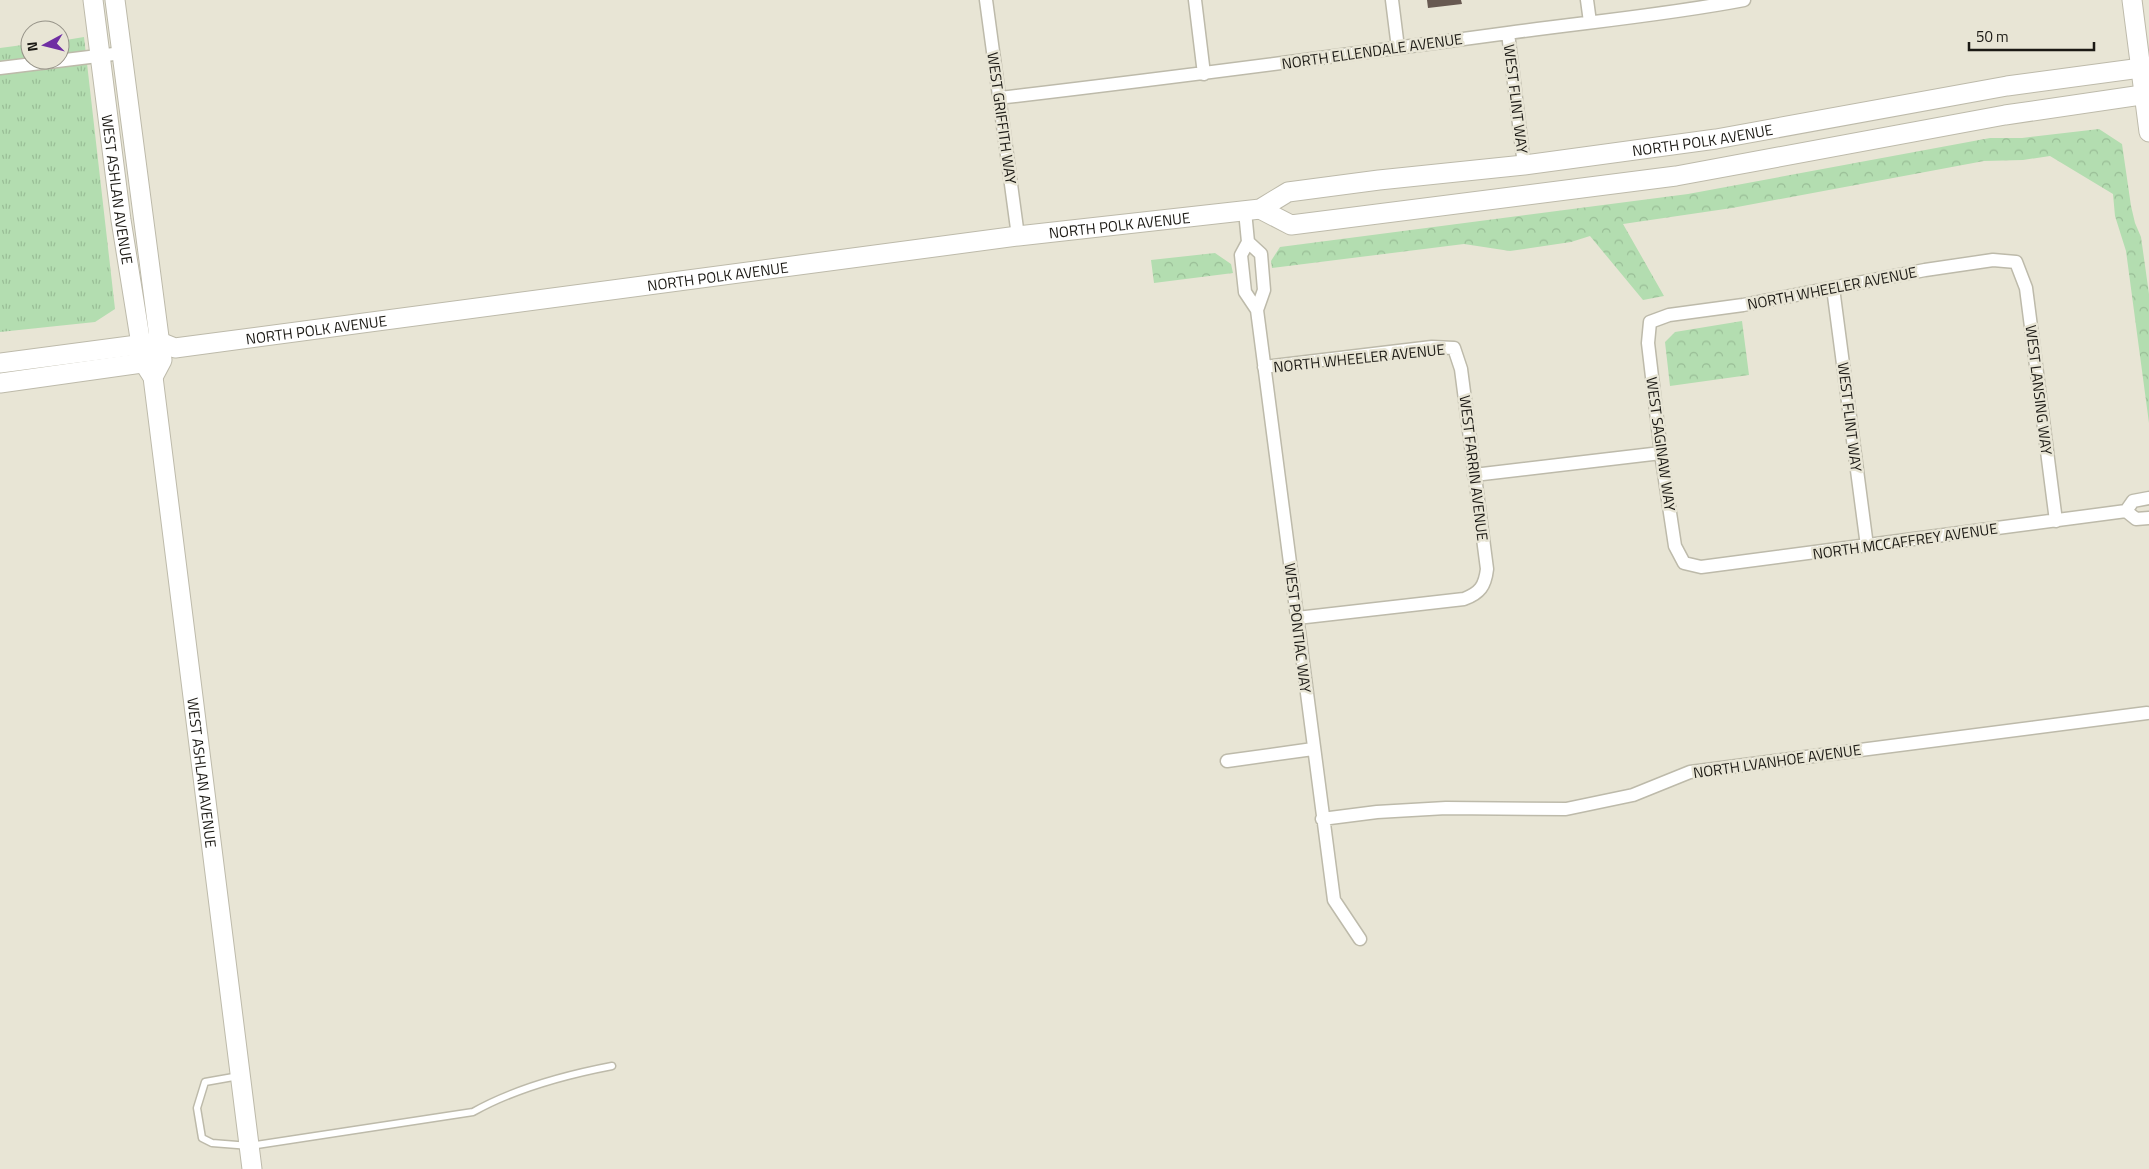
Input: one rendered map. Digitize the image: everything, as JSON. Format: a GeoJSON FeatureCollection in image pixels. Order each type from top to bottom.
{"type":"FeatureCollection","features":[{"type":"Feature","properties":{"kind":"main road","name":"WEST ASHLAN AVENUE"},"geometry":{"type":"LineString","coordinates":[[93,0],[121,220],[156,356]]}},
{"type":"Feature","properties":{"kind":"main road","name":"WEST ASHLAN AVENUE"},"geometry":{"type":"LineString","coordinates":[[116,0],[252,1169]]}},
{"type":"Feature","properties":{"kind":"main road"},"geometry":{"type":"LineString","coordinates":[[2132,0],[2145,67],[2149,132]]}},
{"type":"Feature","properties":{"kind":"main road","name":"NORTH POLK AVENUE"},"geometry":{"type":"LineString","coordinates":[[0,382],[156,356],[1018,236],[1253,210],[1288,192],[1379,180],[1524,165],[1716,139],[2008,86],[2145,67]]}},
{"type":"Feature","properties":{"kind":"main road","name":"NORTH POLK AVENUE"},"geometry":{"type":"LineString","coordinates":[[1253,210],[1291,225],[1657,179],[2005,115],[2147,94]]}},
{"type":"Feature","properties":{"kind":"main road","name":"NORTH POLK AVENUE"},"geometry":{"type":"LineString","coordinates":[[0,363],[156,356]]}},
{"type":"Feature","properties":{"kind":"street","name":"WEST GRIFFITH WAY"},"geometry":{"type":"LineString","coordinates":[[986,0],[1018,236]]}},
{"type":"Feature","properties":{"kind":"street"},"geometry":{"type":"LineString","coordinates":[[1195,0],[1204,74]]}},
{"type":"Feature","properties":{"kind":"street"},"geometry":{"type":"LineString","coordinates":[[1392,0],[1398,48]]}},
{"type":"Feature","properties":{"kind":"street"},"geometry":{"type":"LineString","coordinates":[[1587,0],[1590,22]]}},
{"type":"Feature","properties":{"kind":"street","name":"NORTH ELLENDALE AVENUE"},"geometry":{"type":"LineString","coordinates":[[999,98],[1204,74],[1660,14],[1744,0]]}},
{"type":"Feature","properties":{"kind":"street","name":"WEST FLINT WAY"},"geometry":{"type":"LineString","coordinates":[[1508,33],[1524,165]]}},
{"type":"Feature","properties":{"kind":"street"},"geometry":{"type":"LineString","coordinates":[[0,68],[122,54]]}},
{"type":"Feature","properties":{"kind":"street","name":"WEST PONTIAC WAY"},"geometry":{"type":"LineString","coordinates":[[1253,210],[1248,242],[1241,255],[1245,292],[1257,310]]}},
{"type":"Feature","properties":{"kind":"street","name":"WEST PONTIAC WAY"},"geometry":{"type":"LineString","coordinates":[[1248,242],[1261,254],[1264,290],[1257,310],[1334,900],[1360,939]]}},
{"type":"Feature","properties":{"kind":"street","name":"NORTH WHEELER AVENUE"},"geometry":{"type":"LineString","coordinates":[[1650,322],[1669,316],[1743,305],[1993,260],[2016,262]]}},
{"type":"Feature","properties":{"kind":"street","name":"WEST LANSING WAY"},"geometry":{"type":"LineString","coordinates":[[2016,262],[2026,288],[2056,521]]}},
{"type":"Feature","properties":{"kind":"street","name":"WEST FLINT WAY"},"geometry":{"type":"LineString","coordinates":[[1833,288],[1867,546]]}},
{"type":"Feature","properties":{"kind":"street","name":"WEST SAGINAW WAY"},"geometry":{"type":"LineString","coordinates":[[1650,322],[1648,343],[1661,453],[1675,546],[1684,563]]}},
{"type":"Feature","properties":{"kind":"street","name":"NORTH WHEELER AVENUE"},"geometry":{"type":"LineString","coordinates":[[1264,367],[1432,347],[1454,348]]}},
{"type":"Feature","properties":{"kind":"street","name":"WEST FARRIN AVENUE"},"geometry":{"type":"LineString","coordinates":[[1297,618],[1464,599],[1478,594],[1486,583],[1487,569],[1461,369],[1454,348]]}},
{"type":"Feature","properties":{"kind":"street"},"geometry":{"type":"LineString","coordinates":[[1474,475],[1661,453]]}},
{"type":"Feature","properties":{"kind":"street","name":"NORTH MCCAFFREY AVENUE"},"geometry":{"type":"LineString","coordinates":[[2126,511],[2133,500],[2149,498]]}},
{"type":"Feature","properties":{"kind":"street","name":"NORTH MCCAFFREY AVENUE"},"geometry":{"type":"LineString","coordinates":[[1684,563],[1701,567],[2126,511],[2136,519],[2149,518]]}},
{"type":"Feature","properties":{"kind":"street","name":"NORTH LVANHOE AVENUE"},"geometry":{"type":"LineString","coordinates":[[1322,818],[1376,812],[1446,808],[1566,809],[1633,795],[1690,772],[2148,713]]}},
{"type":"Feature","properties":{"kind":"street"},"geometry":{"type":"LineString","coordinates":[[1227,761],[1313,749]]}},
{"type":"Feature","properties":{"kind":"lane"},"geometry":{"type":"LineString","coordinates":[[241,1076],[230,1076],[205,1082],[197,1108],[204,1140],[212,1143],[250,1146],[473,1112],[489,1103],[538,1086],[612,1066]]}},
{"type":"Feature","properties":{"kind":"green space"},"geometry":{"type":"Polygon","coordinates":[[[84,37],[115,309],[95,322],[0,332],[0,48],[20,45],[20,70],[70,70],[70,39],[84,37]]]}},
{"type":"Feature","properties":{"kind":"green space"},"geometry":{"type":"Polygon","coordinates":[[[2099,129],[2122,144],[2131,206],[2141,237],[2149,294],[2149,423],[2126,251],[2115,216],[2113,194],[2050,156],[2023,160],[1984,161],[1732,208],[1623,224],[1664,296],[1643,300],[1590,236],[1571,242],[1510,251],[1464,244],[1272,268],[1271,261],[1280,247],[1688,194],[1990,138],[2022,138],[2099,129]]]}},
{"type":"Feature","properties":{"kind":"green space"},"geometry":{"type":"Polygon","coordinates":[[[1215,253],[1231,264],[1233,273],[1154,283],[1151,260],[1215,253]]]}},
{"type":"Feature","properties":{"kind":"green space"},"geometry":{"type":"Polygon","coordinates":[[[1742,321],[1749,375],[1670,386],[1665,342],[1675,332],[1742,321]]]}},
{"type":"Feature","properties":{"kind":"building"},"geometry":{"type":"Polygon","coordinates":[[[1427,0],[1461,0],[1462,4],[1428,8],[1427,0]]]}}]}
